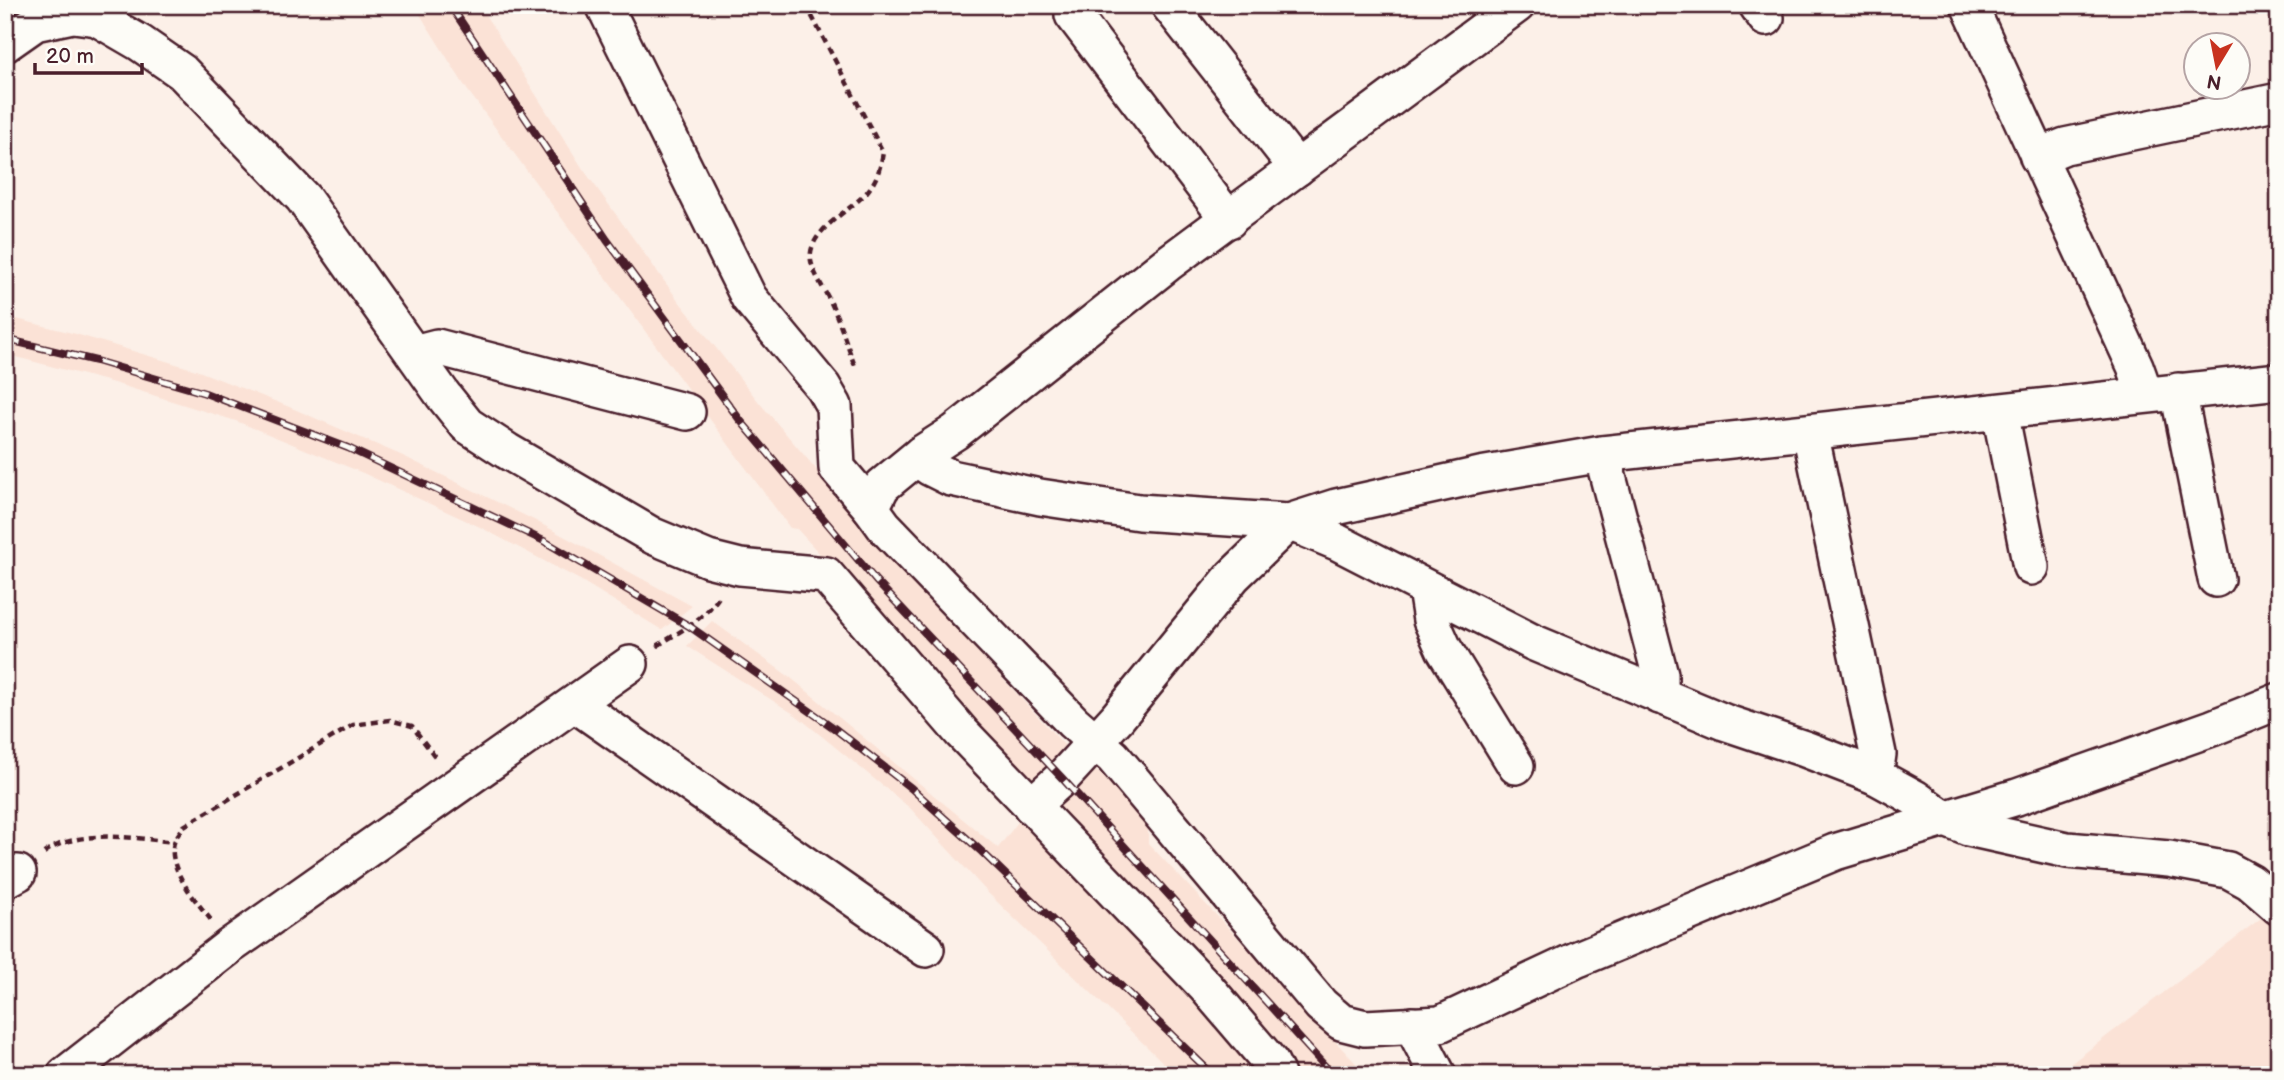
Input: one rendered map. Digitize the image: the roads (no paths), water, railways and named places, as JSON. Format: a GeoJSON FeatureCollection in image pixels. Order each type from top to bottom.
{"type":"FeatureCollection","features":[{"type":"Feature","properties":{"kind":"street"},"geometry":{"type":"LineString","coordinates":[[604,5],[749,298],[823,387],[834,405],[837,468],[912,555],[1073,722],[1113,757],[1321,1005],[1341,1022],[1365,1028],[1440,1024],[1578,959],[1835,852],[2056,783],[2212,728],[2279,701]]}},
{"type":"Feature","properties":{"kind":"street"},"geometry":{"type":"LineString","coordinates":[[1169,5],[1297,168]]}},
{"type":"Feature","properties":{"kind":"street"},"geometry":{"type":"LineString","coordinates":[[871,508],[882,486],[920,454],[955,432],[1167,264],[1517,5]]}},
{"type":"Feature","properties":{"kind":"street"},"geometry":{"type":"LineString","coordinates":[[1969,5],[2135,366],[2161,392],[2216,579]]}},
{"type":"Feature","properties":{"kind":"street"},"geometry":{"type":"LineString","coordinates":[[5,44],[34,23],[73,15],[97,18],[140,43],[182,72],[303,198],[467,425],[653,536],[708,559],[740,566],[826,575],[962,733],[1206,987],[1277,1075]]}},
{"type":"Feature","properties":{"kind":"street"},"geometry":{"type":"LineString","coordinates":[[1073,15],[1229,220]]}},
{"type":"Feature","properties":{"kind":"street"},"geometry":{"type":"LineString","coordinates":[[2038,157],[2064,146],[2279,101]]}},
{"type":"Feature","properties":{"kind":"street"},"geometry":{"type":"LineString","coordinates":[[414,353],[437,347],[687,412]]}},
{"type":"Feature","properties":{"kind":"street"},"geometry":{"type":"LineString","coordinates":[[1031,806],[1096,742],[1233,576],[1289,522],[1336,506],[1480,475],[1602,454],[2279,381]]}},
{"type":"Feature","properties":{"kind":"street"},"geometry":{"type":"LineString","coordinates":[[2000,412],[2031,567]]}},
{"type":"Feature","properties":{"kind":"street"},"geometry":{"type":"LineString","coordinates":[[1810,432],[1878,754],[1875,776]]}},
{"type":"Feature","properties":{"kind":"street"},"geometry":{"type":"LineString","coordinates":[[920,454],[929,467],[951,478],[1040,497],[1139,512],[1289,522],[1337,542],[1532,642],[1660,696],[1875,776],[1915,798],[1943,818],[1968,828],[2067,850],[2169,859],[2228,870],[2250,882],[2279,907]]}},
{"type":"Feature","properties":{"kind":"street"},"geometry":{"type":"LineString","coordinates":[[1602,454],[1660,674],[1660,696]]}},
{"type":"Feature","properties":{"kind":"street"},"geometry":{"type":"LineString","coordinates":[[1426,589],[1431,620],[1444,649],[1516,766]]}},
{"type":"Feature","properties":{"kind":"street"},"geometry":{"type":"LineString","coordinates":[[65,1075],[230,946],[630,664]]}},
{"type":"Feature","properties":{"kind":"street"},"geometry":{"type":"LineString","coordinates":[[575,704],[926,948]]}},
{"type":"Feature","properties":{"kind":"street"},"geometry":{"type":"LineString","coordinates":[[1412,1025],[1438,1075]]}},
{"type":"Feature","properties":{"kind":"railway"},"geometry":{"type":"LineString","coordinates":[[450,5],[607,240],[740,420],[876,581],[1062,778],[1333,1075]]}},
{"type":"Feature","properties":{"kind":"railway"},"geometry":{"type":"LineString","coordinates":[[5,339],[96,361],[205,393],[348,448],[544,541],[689,626],[834,728],[911,788],[982,852],[1213,1075]]}}]}
